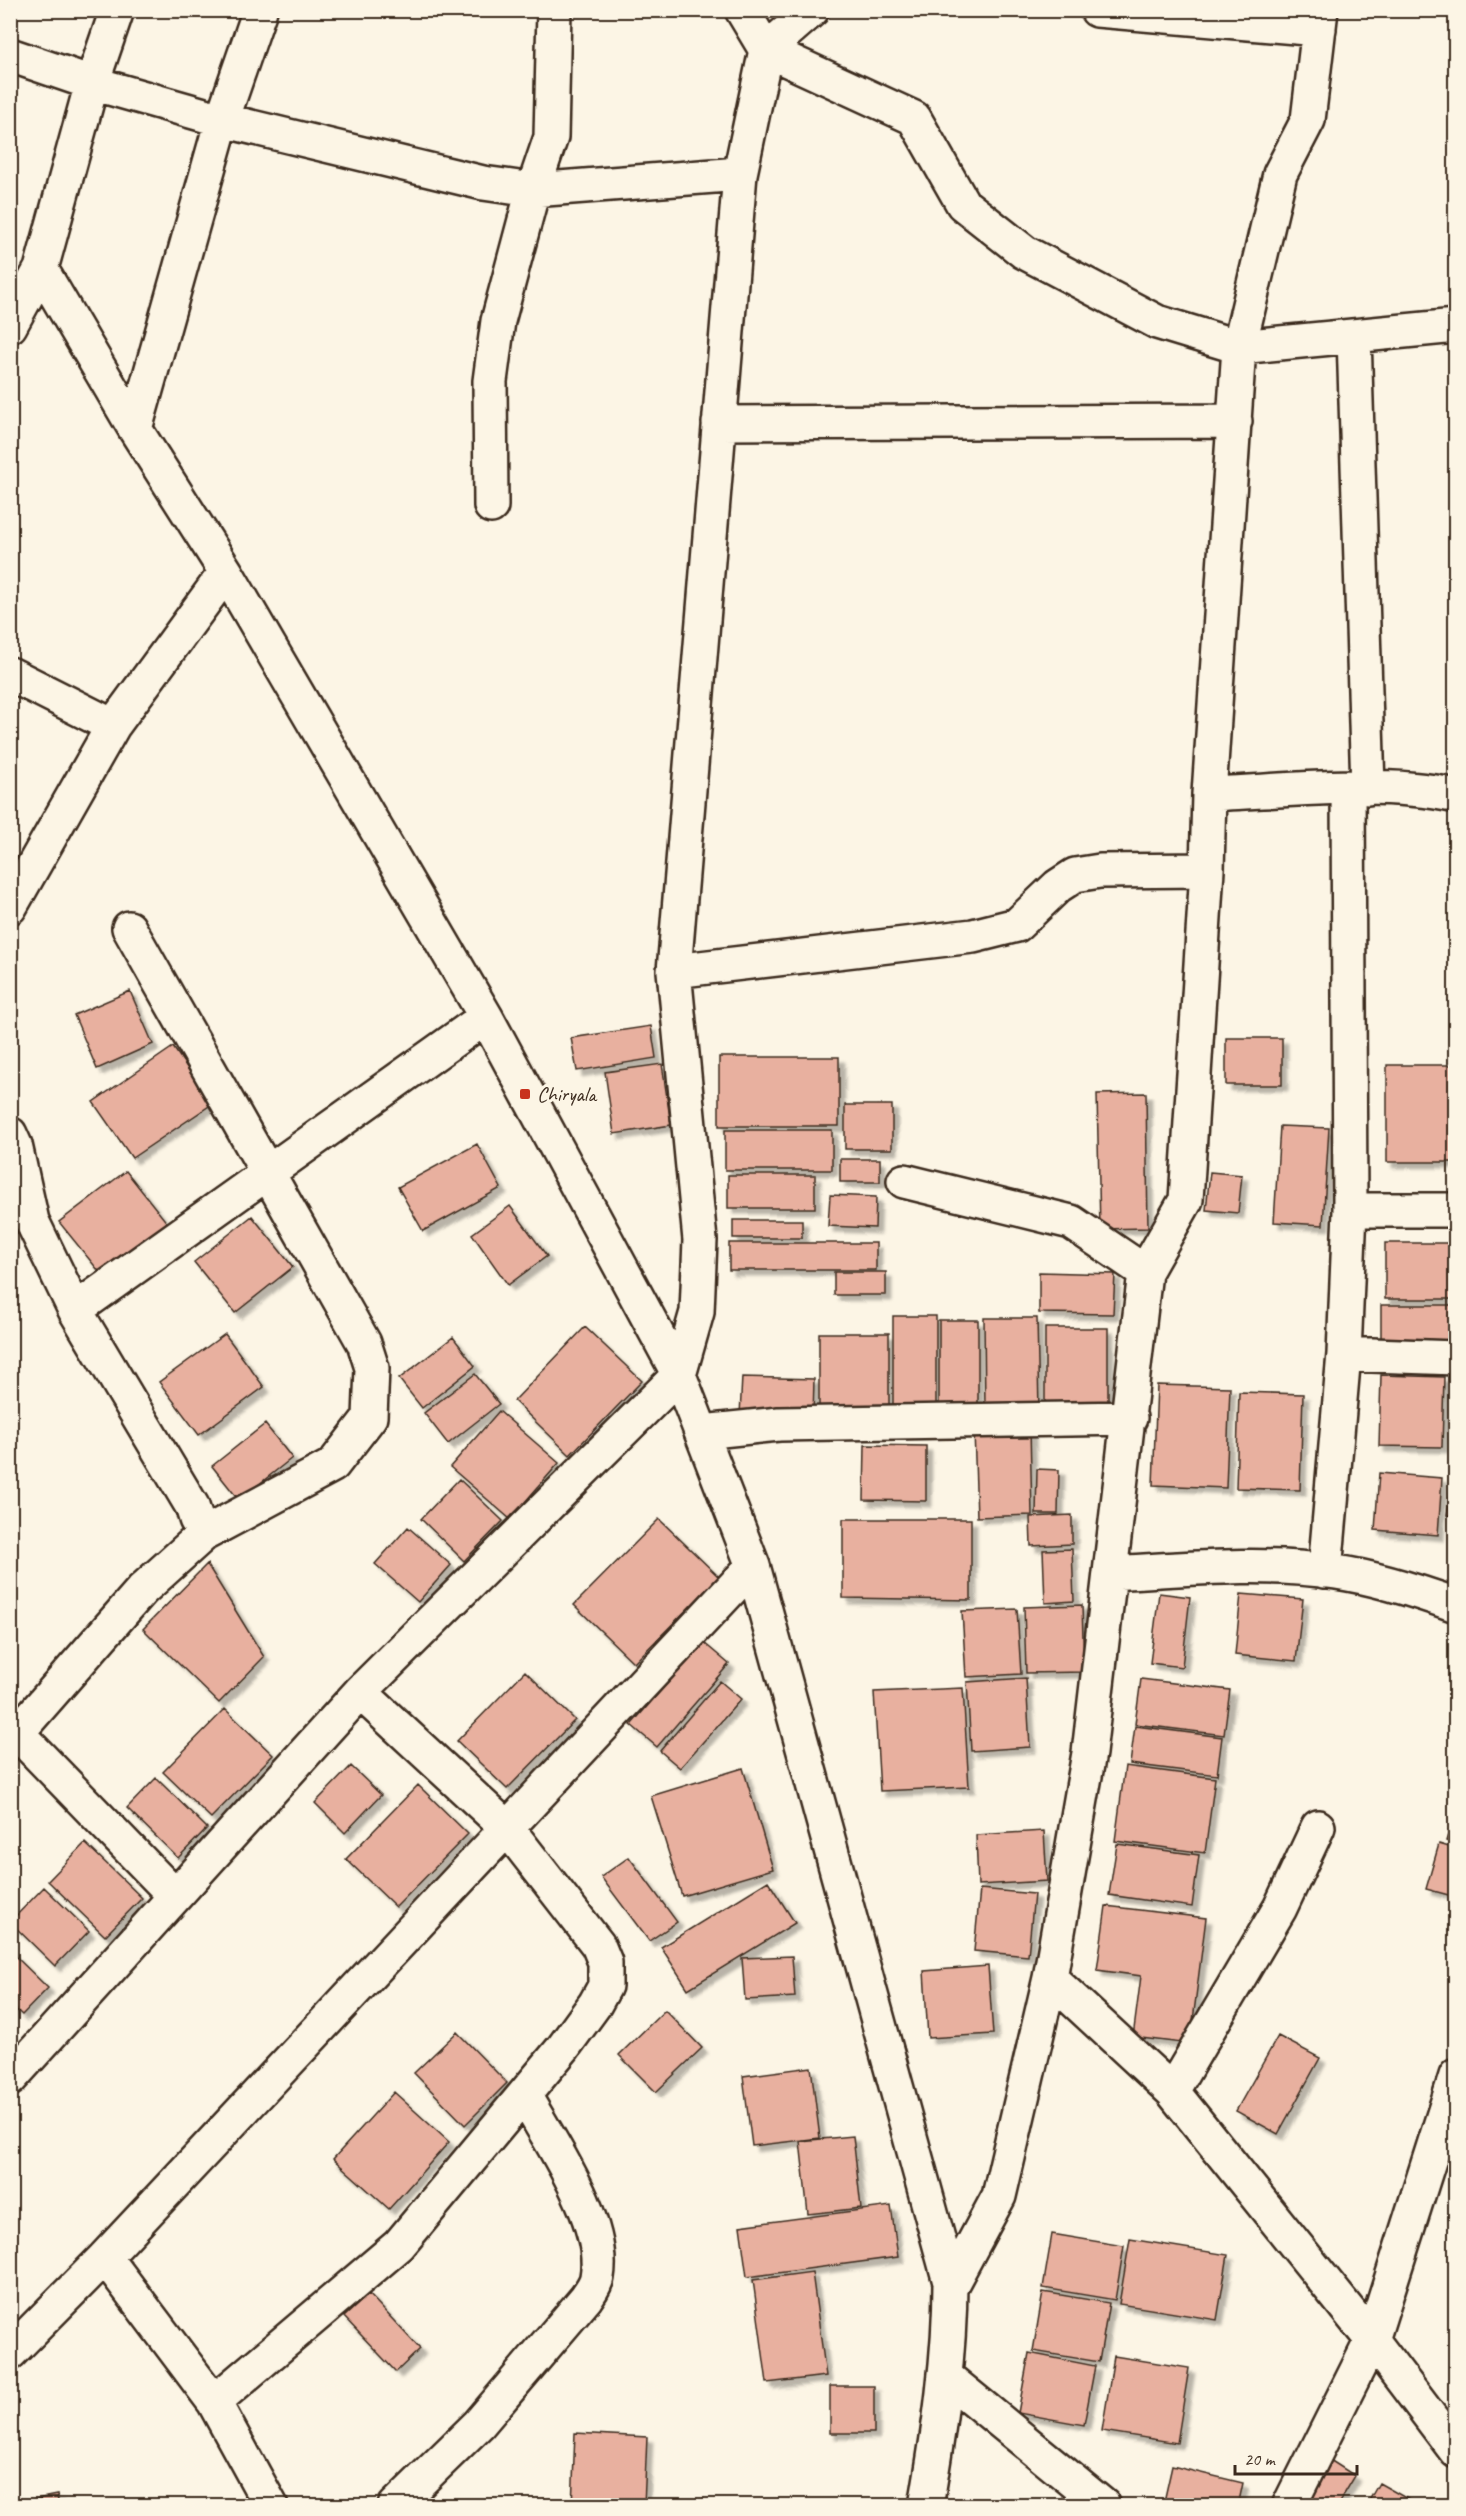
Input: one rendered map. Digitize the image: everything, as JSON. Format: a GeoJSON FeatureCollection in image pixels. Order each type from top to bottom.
{"type":"FeatureCollection","features":[{"type":"Feature","properties":{"kind":"street"},"geometry":{"type":"LineString","coordinates":[[13,318],[41,269],[93,83],[117,10]]}},
{"type":"Feature","properties":{"kind":"street"},"geometry":{"type":"LineString","coordinates":[[135,429],[222,120],[260,10]]}},
{"type":"Feature","properties":{"kind":"street"},"geometry":{"type":"LineString","coordinates":[[491,506],[490,381],[498,321],[532,189],[551,137],[554,10]]}},
{"type":"Feature","properties":{"kind":"street"},"geometry":{"type":"LineString","coordinates":[[742,10],[765,50],[914,118],[963,204],[1024,252],[1157,322],[1239,347],[1455,326]]}},
{"type":"Feature","properties":{"kind":"street"},"geometry":{"type":"LineString","coordinates":[[10,2079],[360,1692],[679,1375],[697,1312],[700,1240],[674,971],[740,174],[765,50],[812,10]]}},
{"type":"Feature","properties":{"kind":"street"},"geometry":{"type":"LineString","coordinates":[[950,2287],[999,2196],[1050,1978],[1089,1753],[1130,1418],[1145,1272],[1186,1200],[1207,870],[1209,794],[1239,347],[1280,174],[1308,120],[1320,20],[1097,10]]}},
{"type":"Feature","properties":{"kind":"street"},"geometry":{"type":"LineString","coordinates":[[10,55],[93,83],[222,120],[483,183],[532,189],[740,174]]}},
{"type":"Feature","properties":{"kind":"street"},"geometry":{"type":"LineString","coordinates":[[41,269],[135,429],[226,572],[486,1017],[679,1375],[702,1432],[753,1566],[950,2287],[941,2424],[926,2505]]}},
{"type":"Feature","properties":{"kind":"street"},"geometry":{"type":"LineString","coordinates":[[1325,1571],[1344,1354],[1350,1210],[1358,788],[1354,336]]}},
{"type":"Feature","properties":{"kind":"street"},"geometry":{"type":"LineString","coordinates":[[719,423],[1235,421]]}},
{"type":"Feature","properties":{"kind":"street"},"geometry":{"type":"LineString","coordinates":[[10,907],[113,726],[226,572]]}},
{"type":"Feature","properties":{"kind":"street"},"geometry":{"type":"LineString","coordinates":[[10,674],[113,726]]}},
{"type":"Feature","properties":{"kind":"street"},"geometry":{"type":"LineString","coordinates":[[1209,794],[1358,788],[1425,789],[1455,796]]}},
{"type":"Feature","properties":{"kind":"street"},"geometry":{"type":"LineString","coordinates":[[674,971],[973,936],[1017,925],[1058,886],[1075,875],[1100,871],[1207,870]]}},
{"type":"Feature","properties":{"kind":"street"},"geometry":{"type":"LineString","coordinates":[[129,928],[364,1343],[372,1368],[370,1417],[333,1465],[204,1534],[142,1590],[14,1737],[175,1896]]}},
{"type":"Feature","properties":{"kind":"street"},"geometry":{"type":"LineString","coordinates":[[75,1310],[486,1017]]}},
{"type":"Feature","properties":{"kind":"street"},"geometry":{"type":"LineString","coordinates":[[10,1134],[15,1145],[32,1221],[75,1310],[192,1506],[204,1534]]}},
{"type":"Feature","properties":{"kind":"street"},"geometry":{"type":"LineString","coordinates":[[904,1181],[1071,1222],[1145,1272]]}},
{"type":"Feature","properties":{"kind":"street"},"geometry":{"type":"LineString","coordinates":[[1350,1210],[1455,1210]]}},
{"type":"Feature","properties":{"kind":"street"},"geometry":{"type":"LineString","coordinates":[[1344,1354],[1455,1358]]}},
{"type":"Feature","properties":{"kind":"street"},"geometry":{"type":"LineString","coordinates":[[702,1432],[779,1424],[1130,1418]]}},
{"type":"Feature","properties":{"kind":"street"},"geometry":{"type":"LineString","coordinates":[[10,2353],[105,2257],[753,1566]]}},
{"type":"Feature","properties":{"kind":"street"},"geometry":{"type":"LineString","coordinates":[[1111,1574],[1194,1568],[1325,1571],[1407,1588],[1455,1605]]}},
{"type":"Feature","properties":{"kind":"street"},"geometry":{"type":"LineString","coordinates":[[214,2402],[399,2245],[524,2095],[596,2004],[604,1986],[605,1962],[598,1946],[507,1828],[360,1692]]}},
{"type":"Feature","properties":{"kind":"street"},"geometry":{"type":"LineString","coordinates":[[1172,2091],[1280,1908],[1318,1827]]}},
{"type":"Feature","properties":{"kind":"street"},"geometry":{"type":"LineString","coordinates":[[1050,1978],[1172,2091],[1372,2340],[1455,2451]]}},
{"type":"Feature","properties":{"kind":"street"},"geometry":{"type":"LineString","coordinates":[[1289,2505],[1372,2340],[1455,2076]]}},
{"type":"Feature","properties":{"kind":"street"},"geometry":{"type":"LineString","coordinates":[[395,2505],[479,2424],[586,2298],[597,2278],[596,2238],[573,2182],[524,2095]]}},
{"type":"Feature","properties":{"kind":"street"},"geometry":{"type":"LineString","coordinates":[[105,2257],[214,2402],[271,2505]]}},
{"type":"Feature","properties":{"kind":"street"},"geometry":{"type":"LineString","coordinates":[[945,2376],[1104,2505]]}},
{"type":"Feature","properties":{"kind":"building"},"geometry":{"type":"Polygon","coordinates":[[[130,991],[153,1044],[97,1069],[74,1015],[130,991]]]}},
{"type":"Feature","properties":{"kind":"building"},"geometry":{"type":"Polygon","coordinates":[[[651,1026],[656,1058],[577,1071],[571,1038],[651,1026]]]}},
{"type":"Feature","properties":{"kind":"building"},"geometry":{"type":"Polygon","coordinates":[[[1226,1038],[1282,1038],[1282,1085],[1226,1085],[1226,1038]]]}},
{"type":"Feature","properties":{"kind":"building"},"geometry":{"type":"Polygon","coordinates":[[[173,1047],[212,1104],[132,1158],[93,1102],[173,1047]]]}},
{"type":"Feature","properties":{"kind":"building"},"geometry":{"type":"Polygon","coordinates":[[[719,1057],[839,1057],[839,1126],[719,1126],[719,1057]]]}},
{"type":"Feature","properties":{"kind":"building"},"geometry":{"type":"Polygon","coordinates":[[[662,1064],[671,1125],[614,1134],[605,1072],[662,1064]]]}},
{"type":"Feature","properties":{"kind":"building"},"geometry":{"type":"Polygon","coordinates":[[[1387,1065],[1456,1065],[1456,1162],[1387,1162],[1387,1065]]]}},
{"type":"Feature","properties":{"kind":"building"},"geometry":{"type":"Polygon","coordinates":[[[1146,1093],[1148,1228],[1100,1229],[1097,1094],[1146,1093]]]}},
{"type":"Feature","properties":{"kind":"building"},"geometry":{"type":"Polygon","coordinates":[[[845,1105],[892,1105],[892,1149],[845,1149],[845,1105]]]}},
{"type":"Feature","properties":{"kind":"building"},"geometry":{"type":"Polygon","coordinates":[[[1280,1126],[1329,1128],[1323,1225],[1274,1222],[1280,1126]]]}},
{"type":"Feature","properties":{"kind":"building"},"geometry":{"type":"Polygon","coordinates":[[[725,1130],[832,1130],[832,1170],[725,1170],[725,1130]]]}},
{"type":"Feature","properties":{"kind":"building"},"geometry":{"type":"Polygon","coordinates":[[[477,1144],[501,1188],[423,1231],[398,1187],[477,1144]]]}},
{"type":"Feature","properties":{"kind":"building"},"geometry":{"type":"Polygon","coordinates":[[[840,1159],[880,1159],[880,1182],[840,1182],[840,1159]]]}},
{"type":"Feature","properties":{"kind":"building"},"geometry":{"type":"Polygon","coordinates":[[[126,1171],[168,1224],[102,1275],[59,1222],[126,1171]]]}},
{"type":"Feature","properties":{"kind":"building"},"geometry":{"type":"Polygon","coordinates":[[[1210,1172],[1242,1175],[1238,1213],[1206,1210],[1210,1172]]]}},
{"type":"Feature","properties":{"kind":"building"},"geometry":{"type":"Polygon","coordinates":[[[728,1175],[815,1175],[815,1208],[728,1208],[728,1175]]]}},
{"type":"Feature","properties":{"kind":"building"},"geometry":{"type":"Polygon","coordinates":[[[830,1195],[876,1197],[875,1228],[828,1226],[830,1195]]]}},
{"type":"Feature","properties":{"kind":"building"},"geometry":{"type":"Polygon","coordinates":[[[510,1206],[547,1256],[508,1285],[472,1234],[510,1206]]]}},
{"type":"Feature","properties":{"kind":"building"},"geometry":{"type":"Polygon","coordinates":[[[252,1216],[293,1267],[235,1313],[194,1262],[252,1216]]]}},
{"type":"Feature","properties":{"kind":"building"},"geometry":{"type":"Polygon","coordinates":[[[733,1220],[802,1220],[802,1238],[733,1238],[733,1220]]]}},
{"type":"Feature","properties":{"kind":"building"},"geometry":{"type":"Polygon","coordinates":[[[729,1243],[876,1243],[876,1270],[729,1270],[729,1243]]]}},
{"type":"Feature","properties":{"kind":"building"},"geometry":{"type":"Polygon","coordinates":[[[1385,1243],[1456,1243],[1456,1299],[1385,1299],[1385,1243]]]}},
{"type":"Feature","properties":{"kind":"building"},"geometry":{"type":"Polygon","coordinates":[[[834,1272],[886,1272],[886,1295],[834,1295],[834,1272]]]}},
{"type":"Feature","properties":{"kind":"building"},"geometry":{"type":"Polygon","coordinates":[[[1039,1272],[1115,1274],[1113,1314],[1039,1313],[1039,1272]]]}},
{"type":"Feature","properties":{"kind":"building"},"geometry":{"type":"Polygon","coordinates":[[[1381,1305],[1456,1305],[1456,1347],[1381,1347],[1381,1305]]]}},
{"type":"Feature","properties":{"kind":"building"},"geometry":{"type":"Polygon","coordinates":[[[893,1316],[936,1316],[936,1409],[893,1409],[893,1316]]]}},
{"type":"Feature","properties":{"kind":"building"},"geometry":{"type":"Polygon","coordinates":[[[984,1318],[1037,1318],[1039,1410],[985,1410],[984,1318]]]}},
{"type":"Feature","properties":{"kind":"building"},"geometry":{"type":"Polygon","coordinates":[[[939,1320],[978,1320],[978,1410],[939,1410],[939,1320]]]}},
{"type":"Feature","properties":{"kind":"building"},"geometry":{"type":"Polygon","coordinates":[[[585,1327],[642,1381],[570,1455],[514,1401],[585,1327]]]}},
{"type":"Feature","properties":{"kind":"building"},"geometry":{"type":"Polygon","coordinates":[[[1045,1328],[1108,1328],[1108,1408],[1045,1408],[1045,1328]]]}},
{"type":"Feature","properties":{"kind":"building"},"geometry":{"type":"Polygon","coordinates":[[[819,1333],[889,1333],[889,1417],[819,1417],[819,1333]]]}},
{"type":"Feature","properties":{"kind":"building"},"geometry":{"type":"Polygon","coordinates":[[[225,1334],[264,1387],[199,1435],[159,1382],[225,1334]]]}},
{"type":"Feature","properties":{"kind":"building"},"geometry":{"type":"Polygon","coordinates":[[[453,1337],[475,1366],[422,1408],[399,1379],[453,1337]]]}},
{"type":"Feature","properties":{"kind":"building"},"geometry":{"type":"Polygon","coordinates":[[[475,1374],[499,1404],[448,1444],[424,1413],[475,1374]]]}},
{"type":"Feature","properties":{"kind":"building"},"geometry":{"type":"Polygon","coordinates":[[[1381,1375],[1444,1377],[1442,1447],[1379,1446],[1381,1375]]]}},
{"type":"Feature","properties":{"kind":"building"},"geometry":{"type":"Polygon","coordinates":[[[742,1377],[814,1379],[813,1418],[740,1415],[742,1377]]]}},
{"type":"Feature","properties":{"kind":"building"},"geometry":{"type":"Polygon","coordinates":[[[1157,1385],[1230,1387],[1226,1488],[1153,1485],[1157,1385]]]}},
{"type":"Feature","properties":{"kind":"building"},"geometry":{"type":"Polygon","coordinates":[[[1239,1392],[1303,1394],[1300,1490],[1236,1488],[1239,1392]]]}},
{"type":"Feature","properties":{"kind":"building"},"geometry":{"type":"Polygon","coordinates":[[[499,1411],[559,1463],[510,1519],[450,1467],[499,1411]]]}},
{"type":"Feature","properties":{"kind":"building"},"geometry":{"type":"Polygon","coordinates":[[[265,1424],[292,1458],[239,1500],[212,1466],[265,1424]]]}},
{"type":"Feature","properties":{"kind":"building"},"geometry":{"type":"Polygon","coordinates":[[[1030,1428],[1032,1515],[977,1517],[974,1430],[1030,1428]]]}},
{"type":"Feature","properties":{"kind":"building"},"geometry":{"type":"Polygon","coordinates":[[[865,1445],[926,1446],[926,1501],[864,1500],[865,1445]]]}},
{"type":"Feature","properties":{"kind":"building"},"geometry":{"type":"Polygon","coordinates":[[[1456,1453],[1456,1516],[1447,1515],[1456,1453]]]}},
{"type":"Feature","properties":{"kind":"building"},"geometry":{"type":"Polygon","coordinates":[[[1037,1469],[1059,1470],[1058,1514],[1036,1514],[1037,1469]]]}},
{"type":"Feature","properties":{"kind":"building"},"geometry":{"type":"Polygon","coordinates":[[[1379,1473],[1442,1478],[1438,1535],[1375,1530],[1379,1473]]]}},
{"type":"Feature","properties":{"kind":"building"},"geometry":{"type":"Polygon","coordinates":[[[459,1479],[503,1521],[464,1561],[421,1519],[459,1479]]]}},
{"type":"Feature","properties":{"kind":"building"},"geometry":{"type":"Polygon","coordinates":[[[1072,1515],[1072,1544],[1031,1546],[1030,1517],[1072,1515]]]}},
{"type":"Feature","properties":{"kind":"building"},"geometry":{"type":"Polygon","coordinates":[[[659,1519],[719,1577],[634,1663],[574,1605],[659,1519]]]}},
{"type":"Feature","properties":{"kind":"building"},"geometry":{"type":"Polygon","coordinates":[[[843,1519],[971,1519],[971,1600],[843,1598],[843,1519]]]}},
{"type":"Feature","properties":{"kind":"building"},"geometry":{"type":"Polygon","coordinates":[[[408,1527],[451,1565],[418,1602],[375,1564],[408,1527]]]}},
{"type":"Feature","properties":{"kind":"building"},"geometry":{"type":"Polygon","coordinates":[[[1072,1549],[1074,1601],[1045,1603],[1043,1550],[1072,1549]]]}},
{"type":"Feature","properties":{"kind":"building"},"geometry":{"type":"Polygon","coordinates":[[[207,1564],[264,1657],[219,1703],[143,1629],[207,1564]]]}},
{"type":"Feature","properties":{"kind":"building"},"geometry":{"type":"Polygon","coordinates":[[[1159,1593],[1190,1597],[1182,1667],[1150,1663],[1159,1593]]]}},
{"type":"Feature","properties":{"kind":"building"},"geometry":{"type":"Polygon","coordinates":[[[1241,1594],[1303,1599],[1296,1661],[1235,1655],[1241,1594]]]}},
{"type":"Feature","properties":{"kind":"building"},"geometry":{"type":"Polygon","coordinates":[[[1082,1605],[1084,1672],[1026,1673],[1024,1607],[1082,1605]]]}},
{"type":"Feature","properties":{"kind":"building"},"geometry":{"type":"Polygon","coordinates":[[[1017,1609],[1021,1674],[966,1677],[962,1611],[1017,1609]]]}},
{"type":"Feature","properties":{"kind":"building"},"geometry":{"type":"Polygon","coordinates":[[[703,1642],[729,1664],[657,1747],[631,1725],[703,1642]]]}},
{"type":"Feature","properties":{"kind":"building"},"geometry":{"type":"Polygon","coordinates":[[[525,1671],[575,1720],[507,1789],[457,1741],[525,1671]]]}},
{"type":"Feature","properties":{"kind":"building"},"geometry":{"type":"Polygon","coordinates":[[[1026,1678],[1030,1747],[971,1751],[967,1682],[1026,1678]]]}},
{"type":"Feature","properties":{"kind":"building"},"geometry":{"type":"Polygon","coordinates":[[[1141,1679],[1230,1690],[1224,1735],[1135,1724],[1141,1679]]]}},
{"type":"Feature","properties":{"kind":"building"},"geometry":{"type":"Polygon","coordinates":[[[720,1681],[741,1699],[680,1768],[660,1751],[720,1681]]]}},
{"type":"Feature","properties":{"kind":"building"},"geometry":{"type":"Polygon","coordinates":[[[963,1688],[969,1787],[880,1791],[874,1692],[963,1688]]]}},
{"type":"Feature","properties":{"kind":"building"},"geometry":{"type":"Polygon","coordinates":[[[225,1709],[273,1755],[211,1818],[163,1772],[225,1709]]]}},
{"type":"Feature","properties":{"kind":"building"},"geometry":{"type":"Polygon","coordinates":[[[1135,1726],[1222,1737],[1217,1775],[1130,1764],[1135,1726]]]}},
{"type":"Feature","properties":{"kind":"building"},"geometry":{"type":"Polygon","coordinates":[[[351,1766],[381,1795],[345,1833],[315,1803],[351,1766]]]}},
{"type":"Feature","properties":{"kind":"building"},"geometry":{"type":"Polygon","coordinates":[[[1125,1766],[1215,1778],[1205,1853],[1115,1841],[1125,1766]]]}},
{"type":"Feature","properties":{"kind":"building"},"geometry":{"type":"Polygon","coordinates":[[[743,1768],[773,1869],[682,1896],[651,1796],[743,1768]]]}},
{"type":"Feature","properties":{"kind":"building"},"geometry":{"type":"Polygon","coordinates":[[[156,1778],[207,1828],[178,1858],[127,1808],[156,1778]]]}},
{"type":"Feature","properties":{"kind":"building"},"geometry":{"type":"Polygon","coordinates":[[[418,1785],[468,1834],[396,1907],[346,1859],[418,1785]]]}},
{"type":"Feature","properties":{"kind":"building"},"geometry":{"type":"Polygon","coordinates":[[[1456,1809],[1456,1844],[1446,1841],[1456,1809]]]}},
{"type":"Feature","properties":{"kind":"building"},"geometry":{"type":"Polygon","coordinates":[[[1044,1831],[1047,1881],[978,1885],[976,1835],[1044,1831]]]}},
{"type":"Feature","properties":{"kind":"building"},"geometry":{"type":"Polygon","coordinates":[[[85,1843],[142,1898],[105,1936],[48,1881],[85,1843]]]}},
{"type":"Feature","properties":{"kind":"building"},"geometry":{"type":"Polygon","coordinates":[[[1117,1844],[1199,1855],[1192,1907],[1109,1895],[1117,1844]]]}},
{"type":"Feature","properties":{"kind":"building"},"geometry":{"type":"Polygon","coordinates":[[[1439,1844],[1456,1849],[1456,1897],[1426,1889],[1439,1844]]]}},
{"type":"Feature","properties":{"kind":"building"},"geometry":{"type":"Polygon","coordinates":[[[629,1857],[677,1922],[649,1941],[601,1877],[629,1857]]]}},
{"type":"Feature","properties":{"kind":"building"},"geometry":{"type":"Polygon","coordinates":[[[768,1881],[795,1923],[688,1989],[661,1947],[768,1881]]]}},
{"type":"Feature","properties":{"kind":"building"},"geometry":{"type":"Polygon","coordinates":[[[44,1887],[89,1931],[55,1966],[10,1922],[44,1887]]]}},
{"type":"Feature","properties":{"kind":"building"},"geometry":{"type":"Polygon","coordinates":[[[980,1889],[1034,1894],[1028,1956],[974,1951],[980,1889]]]}},
{"type":"Feature","properties":{"kind":"building"},"geometry":{"type":"Polygon","coordinates":[[[1106,1906],[1206,1918],[1190,2044],[1133,2037],[1141,1976],[1097,1970],[1106,1906]]]}},
{"type":"Feature","properties":{"kind":"building"},"geometry":{"type":"Polygon","coordinates":[[[10,1951],[48,1988],[22,2015],[10,2004],[10,1951]]]}},
{"type":"Feature","properties":{"kind":"building"},"geometry":{"type":"Polygon","coordinates":[[[792,1956],[795,1997],[745,2000],[742,1958],[792,1956]]]}},
{"type":"Feature","properties":{"kind":"building"},"geometry":{"type":"Polygon","coordinates":[[[988,1966],[993,2034],[928,2038],[924,1971],[988,1966]]]}},
{"type":"Feature","properties":{"kind":"building"},"geometry":{"type":"Polygon","coordinates":[[[665,2010],[702,2048],[656,2092],[619,2055],[665,2010]]]}},
{"type":"Feature","properties":{"kind":"building"},"geometry":{"type":"Polygon","coordinates":[[[457,2032],[507,2083],[465,2125],[414,2073],[457,2032]]]}},
{"type":"Feature","properties":{"kind":"building"},"geometry":{"type":"Polygon","coordinates":[[[1278,2036],[1320,2058],[1278,2134],[1236,2111],[1278,2036]]]}},
{"type":"Feature","properties":{"kind":"building"},"geometry":{"type":"Polygon","coordinates":[[[811,2067],[820,2138],[752,2146],[743,2076],[811,2067]]]}},
{"type":"Feature","properties":{"kind":"building"},"geometry":{"type":"Polygon","coordinates":[[[394,2092],[449,2142],[389,2209],[333,2159],[394,2092]]]}},
{"type":"Feature","properties":{"kind":"building"},"geometry":{"type":"Polygon","coordinates":[[[853,2136],[861,2208],[808,2214],[800,2141],[853,2136]]]}},
{"type":"Feature","properties":{"kind":"building"},"geometry":{"type":"Polygon","coordinates":[[[891,2206],[898,2257],[747,2277],[740,2226],[891,2206]]]}},
{"type":"Feature","properties":{"kind":"building"},"geometry":{"type":"Polygon","coordinates":[[[1052,2234],[1124,2246],[1115,2300],[1043,2288],[1052,2234]]]}},
{"type":"Feature","properties":{"kind":"building"},"geometry":{"type":"Polygon","coordinates":[[[1130,2239],[1228,2255],[1217,2320],[1119,2304],[1130,2239]]]}},
{"type":"Feature","properties":{"kind":"building"},"geometry":{"type":"Polygon","coordinates":[[[812,2272],[826,2376],[767,2383],[753,2280],[812,2272]]]}},
{"type":"Feature","properties":{"kind":"building"},"geometry":{"type":"Polygon","coordinates":[[[1043,2292],[1109,2303],[1099,2362],[1033,2351],[1043,2292]]]}},
{"type":"Feature","properties":{"kind":"building"},"geometry":{"type":"Polygon","coordinates":[[[369,2294],[420,2349],[396,2372],[344,2317],[369,2294]]]}},
{"type":"Feature","properties":{"kind":"building"},"geometry":{"type":"Polygon","coordinates":[[[1029,2353],[1095,2366],[1084,2425],[1018,2413],[1029,2353]]]}},
{"type":"Feature","properties":{"kind":"building"},"geometry":{"type":"Polygon","coordinates":[[[1114,2356],[1189,2368],[1177,2443],[1102,2431],[1114,2356]]]}},
{"type":"Feature","properties":{"kind":"building"},"geometry":{"type":"Polygon","coordinates":[[[830,2386],[874,2386],[874,2433],[830,2433],[830,2386]]]}},
{"type":"Feature","properties":{"kind":"building"},"geometry":{"type":"Polygon","coordinates":[[[575,2433],[647,2437],[644,2506],[572,2506],[575,2433]]]}},
{"type":"Feature","properties":{"kind":"building"},"geometry":{"type":"Polygon","coordinates":[[[1330,2460],[1355,2476],[1337,2506],[1302,2506],[1330,2460]]]}},
{"type":"Feature","properties":{"kind":"building"},"geometry":{"type":"Polygon","coordinates":[[[1172,2466],[1243,2483],[1238,2506],[1163,2506],[1172,2466]]]}},
{"type":"Feature","properties":{"kind":"building"},"geometry":{"type":"Polygon","coordinates":[[[1379,2483],[1420,2506],[1366,2506],[1379,2483]]]}},
{"type":"Feature","properties":{"kind":"building"},"geometry":{"type":"Polygon","coordinates":[[[57,2495],[59,2506],[26,2506],[26,2501],[57,2495]]]}},
{"type":"Feature","properties":{"kind":"place","name":"Chiryala"},"geometry":{"type":"Point","coordinates":[525,1094]}}]}
